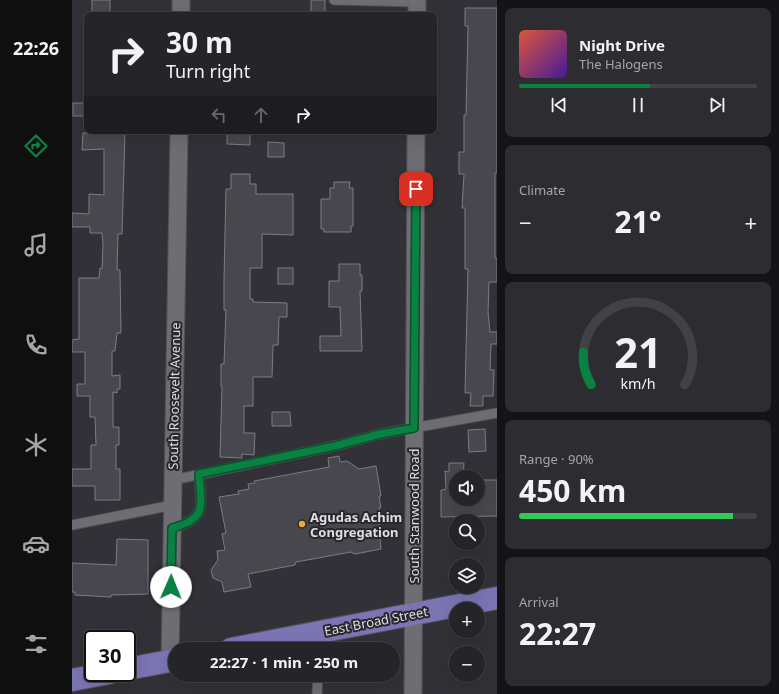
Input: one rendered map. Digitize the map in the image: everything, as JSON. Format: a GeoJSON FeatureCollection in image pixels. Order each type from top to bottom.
{"type":"FeatureCollection","features":[{"type":"Feature","properties":{"kind":"main road","name":"East Broad Street"},"geometry":{"type":"LineString","coordinates":[[307,642],[318,641],[414,614],[497,598]]}},
{"type":"Feature","properties":{"kind":"main road"},"geometry":{"type":"LineString","coordinates":[[136,667],[168,661]]}},
{"type":"Feature","properties":{"kind":"main road"},"geometry":{"type":"LineString","coordinates":[[72,680],[84,678]]}},
{"type":"Feature","properties":{"kind":"street"},"geometry":{"type":"LineString","coordinates":[[181,0],[181,12]]}},
{"type":"Feature","properties":{"kind":"street","name":"South Roosevelt Avenue"},"geometry":{"type":"LineString","coordinates":[[173,642],[172,528],[178,134]]}},
{"type":"Feature","properties":{"kind":"street","name":"South Stanwood Road"},"geometry":{"type":"LineString","coordinates":[[413,694],[416,134]]}},
{"type":"Feature","properties":{"kind":"lane"},"geometry":{"type":"LineString","coordinates":[[334,0],[417,6]]}},
{"type":"Feature","properties":{"kind":"lane"},"geometry":{"type":"LineString","coordinates":[[173,480],[335,446],[380,434],[497,413]]}},
{"type":"Feature","properties":{"kind":"lane"},"geometry":{"type":"LineString","coordinates":[[172,528],[185,525],[196,518],[200,512],[199,474]]}},
{"type":"Feature","properties":{"kind":"lane"},"geometry":{"type":"LineString","coordinates":[[72,525],[173,505]]}},
{"type":"Feature","properties":{"kind":"lane"},"geometry":{"type":"LineString","coordinates":[[317,694],[318,682]]}},
{"type":"Feature","properties":{"kind":"building"},"geometry":{"type":"Polygon","coordinates":[[[92,0],[110,0],[110,12],[92,12],[92,0]]]}},
{"type":"Feature","properties":{"kind":"building"},"geometry":{"type":"Polygon","coordinates":[[[311,0],[325,0],[325,12],[311,12],[311,0]]]}},
{"type":"Feature","properties":{"kind":"building"},"geometry":{"type":"Polygon","coordinates":[[[465,8],[497,8],[497,173],[495,173],[495,258],[497,258],[497,282],[489,282],[488,312],[490,332],[497,332],[497,344],[491,344],[490,370],[494,370],[493,396],[483,396],[483,406],[470,406],[471,393],[465,393],[468,269],[465,269],[465,208],[462,208],[464,174],[459,174],[459,152],[464,152],[464,115],[466,115],[468,26],[465,26],[465,8]]]}},
{"type":"Feature","properties":{"kind":"building"},"geometry":{"type":"Polygon","coordinates":[[[73,103],[84,103],[84,116],[73,116],[73,103]]]}},
{"type":"Feature","properties":{"kind":"building"},"geometry":{"type":"Polygon","coordinates":[[[83,133],[125,134],[122,234],[118,234],[117,270],[120,270],[121,333],[117,333],[115,351],[112,351],[112,376],[120,375],[120,389],[117,389],[117,393],[113,392],[113,427],[119,427],[119,445],[116,445],[116,469],[120,469],[120,500],[95,500],[95,486],[72,486],[72,469],[91,469],[91,445],[96,445],[95,417],[90,417],[90,396],[77,396],[77,384],[85,384],[85,352],[72,352],[72,340],[79,339],[79,278],[99,278],[100,268],[102,269],[103,245],[102,233],[90,233],[90,227],[72,227],[72,213],[89,214],[89,194],[104,195],[104,149],[82,150],[83,133]]]}},
{"type":"Feature","properties":{"kind":"building"},"geometry":{"type":"Polygon","coordinates":[[[227,134],[250,134],[250,145],[227,144],[227,134]]]}},
{"type":"Feature","properties":{"kind":"building"},"geometry":{"type":"Polygon","coordinates":[[[268,142],[284,143],[284,157],[268,157],[268,142]]]}},
{"type":"Feature","properties":{"kind":"building"},"geometry":{"type":"Polygon","coordinates":[[[231,174],[250,174],[250,184],[256,184],[256,194],[293,194],[293,235],[262,234],[262,268],[250,268],[250,299],[253,299],[253,302],[287,303],[287,317],[279,317],[278,345],[273,345],[272,377],[253,377],[253,406],[244,406],[244,433],[255,433],[254,455],[242,454],[242,458],[220,457],[222,386],[221,364],[224,364],[226,310],[224,310],[224,279],[226,189],[231,189],[231,174]]]}},
{"type":"Feature","properties":{"kind":"building"},"geometry":{"type":"Polygon","coordinates":[[[334,182],[350,182],[349,188],[353,188],[353,226],[351,226],[351,232],[324,232],[324,229],[321,229],[321,199],[330,199],[330,188],[334,188],[334,182]]]}},
{"type":"Feature","properties":{"kind":"building"},"geometry":{"type":"Polygon","coordinates":[[[339,264],[360,264],[360,275],[362,275],[362,291],[360,291],[362,351],[320,351],[320,336],[341,336],[340,307],[329,307],[329,281],[339,281],[339,264]]]}},
{"type":"Feature","properties":{"kind":"building"},"geometry":{"type":"Polygon","coordinates":[[[278,268],[293,268],[293,284],[278,284],[278,268]]]}},
{"type":"Feature","properties":{"kind":"building"},"geometry":{"type":"Polygon","coordinates":[[[272,412],[290,412],[291,426],[272,426],[272,412]]]}},
{"type":"Feature","properties":{"kind":"building"},"geometry":{"type":"Polygon","coordinates":[[[485,429],[486,451],[469,452],[468,430],[485,429]]]}},
{"type":"Feature","properties":{"kind":"building","name":"Agudas Achim Congregation"},"geometry":{"type":"Polygon","coordinates":[[[339,456],[340,462],[347,461],[359,469],[376,466],[381,496],[379,496],[381,519],[379,520],[379,528],[381,549],[355,554],[351,552],[296,562],[295,565],[248,574],[251,587],[224,592],[222,582],[213,578],[211,570],[218,560],[217,551],[225,550],[222,534],[226,533],[219,497],[239,494],[238,491],[249,489],[248,484],[255,483],[254,481],[329,467],[328,458],[339,456]]]}},
{"type":"Feature","properties":{"kind":"building"},"geometry":{"type":"Polygon","coordinates":[[[449,463],[464,463],[464,470],[449,470],[449,463]]]}},
{"type":"Feature","properties":{"kind":"building"},"geometry":{"type":"Polygon","coordinates":[[[445,471],[449,472],[449,506],[485,506],[485,480],[497,480],[497,516],[485,516],[485,514],[449,514],[449,517],[441,517],[441,490],[446,489],[445,471]]]}},
{"type":"Feature","properties":{"kind":"building"},"geometry":{"type":"Polygon","coordinates":[[[117,539],[148,540],[148,594],[111,595],[111,597],[75,595],[75,592],[72,592],[72,563],[116,565],[117,539]]]}},
{"type":"Feature","properties":{"kind":"place","name":"Agudas Achim Congregation"},"geometry":{"type":"Point","coordinates":[302,524]}},
{"type":"Feature","properties":{"kind":"route"},"geometry":{"type":"LineString","coordinates":[[171,587],[172,528],[185,525],[196,518],[200,512],[199,474],[335,446],[380,434],[414,428],[416,189]]}}]}
